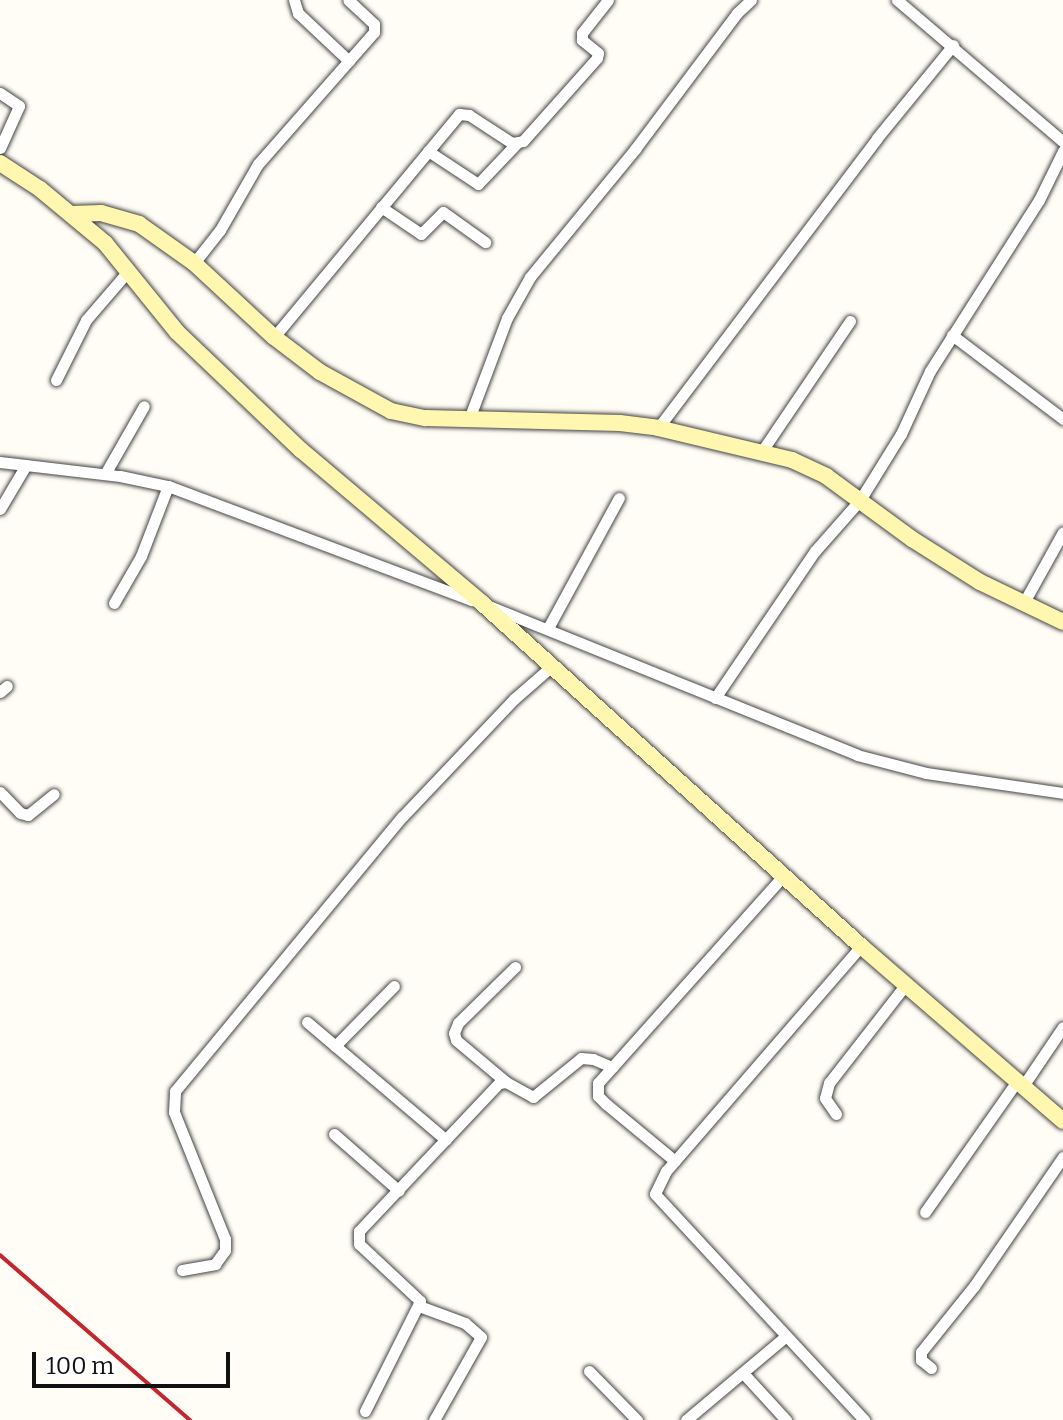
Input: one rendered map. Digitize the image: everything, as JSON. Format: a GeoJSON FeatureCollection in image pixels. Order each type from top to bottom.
{"type":"FeatureCollection","features":[{"type":"Feature","properties":{"kind":"street"},"geometry":{"type":"LineString","coordinates":[[294,0],[298,13],[349,61]]}},
{"type":"Feature","properties":{"kind":"street"},"geometry":{"type":"LineString","coordinates":[[194,263],[220,230],[258,164],[375,28],[348,0]]}},
{"type":"Feature","properties":{"kind":"street"},"geometry":{"type":"LineString","coordinates":[[428,151],[478,184],[516,144],[523,141],[597,58],[598,53],[582,40],[582,33],[608,0]]}},
{"type":"Feature","properties":{"kind":"street"},"geometry":{"type":"LineString","coordinates":[[469,419],[507,318],[530,277],[635,149],[737,13],[751,0]]}},
{"type":"Feature","properties":{"kind":"street"},"geometry":{"type":"LineString","coordinates":[[897,0],[1063,142]]}},
{"type":"Feature","properties":{"kind":"street"},"geometry":{"type":"LineString","coordinates":[[658,428],[877,138],[953,45]]}},
{"type":"Feature","properties":{"kind":"street"},"geometry":{"type":"LineString","coordinates":[[0,93],[19,106],[0,148]]}},
{"type":"Feature","properties":{"kind":"street"},"geometry":{"type":"LineString","coordinates":[[274,337],[463,112],[516,144]]}},
{"type":"Feature","properties":{"kind":"street"},"geometry":{"type":"LineString","coordinates":[[715,698],[815,551],[860,500],[901,434],[922,385],[952,335],[1033,212],[1063,151]]}},
{"type":"Feature","properties":{"kind":"street"},"geometry":{"type":"LineString","coordinates":[[0,163],[72,214],[129,270],[177,332],[280,430],[483,604],[861,946],[1063,1121]]}},
{"type":"Feature","properties":{"kind":"street"},"geometry":{"type":"LineString","coordinates":[[381,207],[421,234],[443,212],[485,242]]}},
{"type":"Feature","properties":{"kind":"street"},"geometry":{"type":"LineString","coordinates":[[72,214],[101,213],[139,224],[194,263],[274,337],[346,389],[391,411],[425,418],[582,421],[658,428],[762,451],[810,467],[912,539],[1023,604],[1063,622]]}},
{"type":"Feature","properties":{"kind":"street"},"geometry":{"type":"LineString","coordinates":[[56,380],[86,320],[129,270]]}},
{"type":"Feature","properties":{"kind":"street"},"geometry":{"type":"LineString","coordinates":[[762,451],[850,321]]}},
{"type":"Feature","properties":{"kind":"street"},"geometry":{"type":"LineString","coordinates":[[952,335],[1063,419]]}},
{"type":"Feature","properties":{"kind":"street"},"geometry":{"type":"LineString","coordinates":[[105,474],[144,406]]}},
{"type":"Feature","properties":{"kind":"street"},"geometry":{"type":"LineString","coordinates":[[0,462],[105,474],[168,486],[548,628],[813,739],[882,763],[1063,793]]}},
{"type":"Feature","properties":{"kind":"street"},"geometry":{"type":"LineString","coordinates":[[0,509],[26,465]]}},
{"type":"Feature","properties":{"kind":"street"},"geometry":{"type":"LineString","coordinates":[[114,603],[141,556],[168,486]]}},
{"type":"Feature","properties":{"kind":"street"},"geometry":{"type":"LineString","coordinates":[[548,628],[619,498]]}},
{"type":"Feature","properties":{"kind":"street"},"geometry":{"type":"LineString","coordinates":[[1023,604],[1063,532]]}},
{"type":"Feature","properties":{"kind":"street"},"geometry":{"type":"LineString","coordinates":[[182,1270],[215,1264],[225,1250],[225,1239],[174,1112],[175,1091],[402,817],[514,699],[552,666]]}},
{"type":"Feature","properties":{"kind":"street"},"geometry":{"type":"LineString","coordinates":[[0,792],[20,813],[28,815],[54,794]]}},
{"type":"Feature","properties":{"kind":"street"},"geometry":{"type":"LineString","coordinates":[[675,1161],[598,1096],[598,1083],[784,875]]}},
{"type":"Feature","properties":{"kind":"street"},"geometry":{"type":"LineString","coordinates":[[861,946],[675,1161],[655,1189],[657,1198],[864,1420]]}},
{"type":"Feature","properties":{"kind":"street"},"geometry":{"type":"LineString","coordinates":[[515,967],[458,1023],[454,1033],[456,1040],[506,1082],[533,1097],[581,1058],[612,1067]]}},
{"type":"Feature","properties":{"kind":"street"},"geometry":{"type":"LineString","coordinates":[[836,1114],[825,1098],[829,1083],[906,984]]}},
{"type":"Feature","properties":{"kind":"street"},"geometry":{"type":"LineString","coordinates":[[335,1046],[394,986]]}},
{"type":"Feature","properties":{"kind":"street"},"geometry":{"type":"LineString","coordinates":[[307,1022],[446,1140]]}},
{"type":"Feature","properties":{"kind":"street"},"geometry":{"type":"LineString","coordinates":[[925,1212],[1063,1027]]}},
{"type":"Feature","properties":{"kind":"street"},"geometry":{"type":"LineString","coordinates":[[365,1411],[419,1306],[414,1292],[373,1258],[357,1239],[359,1231],[499,1083],[506,1082]]}},
{"type":"Feature","properties":{"kind":"street"},"geometry":{"type":"LineString","coordinates":[[334,1134],[399,1191]]}},
{"type":"Feature","properties":{"kind":"street"},"geometry":{"type":"LineString","coordinates":[[931,1368],[921,1360],[921,1352],[974,1286],[1063,1157]]}},
{"type":"Feature","properties":{"kind":"street"},"geometry":{"type":"LineString","coordinates":[[419,1306],[465,1323],[481,1337],[434,1420]]}},
{"type":"Feature","properties":{"kind":"street"},"geometry":{"type":"LineString","coordinates":[[686,1420],[785,1337]]}},
{"type":"Feature","properties":{"kind":"street"},"geometry":{"type":"LineString","coordinates":[[589,1371],[637,1420]]}},
{"type":"Feature","properties":{"kind":"street"},"geometry":{"type":"LineString","coordinates":[[743,1373],[786,1420]]}},
{"type":"Feature","properties":{"kind":"railway"},"geometry":{"type":"LineString","coordinates":[[0,1255],[190,1420]]}}]}
